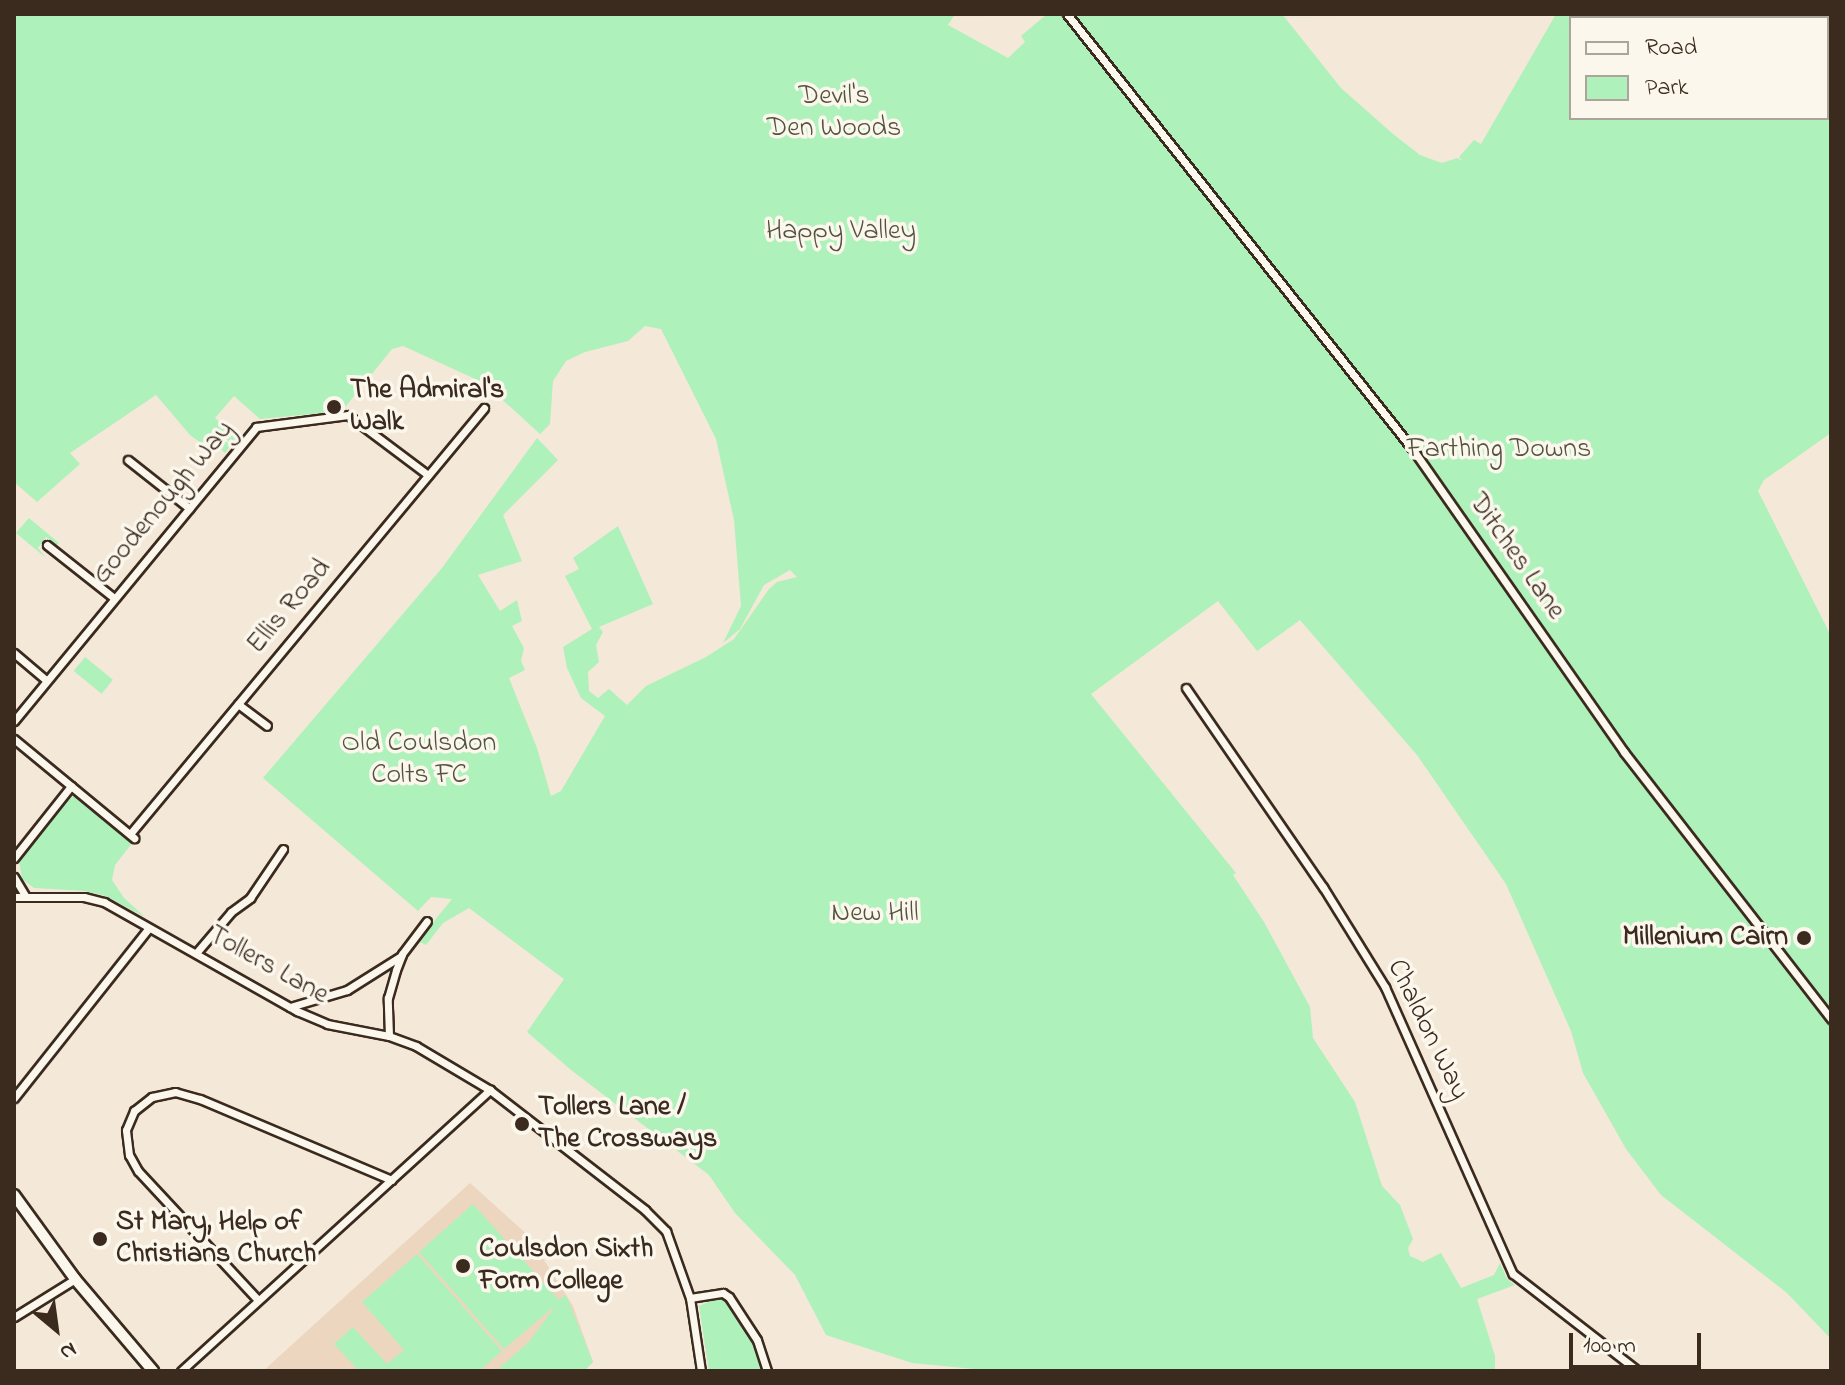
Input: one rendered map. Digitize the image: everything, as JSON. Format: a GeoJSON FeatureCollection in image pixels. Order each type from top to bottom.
{"type":"FeatureCollection","features":[{"type":"Feature","properties":{"kind":"main road"},"geometry":{"type":"LineString","coordinates":[[14,1195],[75,1279],[153,1371]]}},
{"type":"Feature","properties":{"kind":"street","name":"Ditches Lane"},"geometry":{"type":"LineString","coordinates":[[1067,14],[1414,451],[1624,752],[1831,1019]]}},
{"type":"Feature","properties":{"kind":"street","name":"Ellis Road"},"geometry":{"type":"LineString","coordinates":[[71,786],[132,836],[484,408]]}},
{"type":"Feature","properties":{"kind":"street","name":"Goodenough Way"},"geometry":{"type":"LineString","coordinates":[[14,721],[256,427],[267,423],[348,415],[428,475]]}},
{"type":"Feature","properties":{"kind":"street"},"geometry":{"type":"LineString","coordinates":[[128,460],[189,508]]}},
{"type":"Feature","properties":{"kind":"street"},"geometry":{"type":"LineString","coordinates":[[47,545],[114,598]]}},
{"type":"Feature","properties":{"kind":"street"},"geometry":{"type":"LineString","coordinates":[[14,653],[46,680]]}},
{"type":"Feature","properties":{"kind":"street","name":"Chaldon Way"},"geometry":{"type":"LineString","coordinates":[[1186,688],[1316,876],[1385,987],[1513,1274],[1638,1371]]}},
{"type":"Feature","properties":{"kind":"street"},"geometry":{"type":"LineString","coordinates":[[238,704],[267,726]]}},
{"type":"Feature","properties":{"kind":"street"},"geometry":{"type":"LineString","coordinates":[[14,739],[71,786],[14,858]]}},
{"type":"Feature","properties":{"kind":"street"},"geometry":{"type":"LineString","coordinates":[[197,952],[231,912],[250,898],[283,849]]}},
{"type":"Feature","properties":{"kind":"street"},"geometry":{"type":"LineString","coordinates":[[14,877],[26,897]]}},
{"type":"Feature","properties":{"kind":"street","name":"Tollers Lane"},"geometry":{"type":"LineString","coordinates":[[14,897],[84,897],[104,902],[290,1007],[327,1024],[389,1036],[416,1046],[490,1090],[645,1210],[666,1231],[690,1298],[701,1371]]}},
{"type":"Feature","properties":{"kind":"street"},"geometry":{"type":"LineString","coordinates":[[389,1036],[388,998],[402,954],[427,921]]}},
{"type":"Feature","properties":{"kind":"street"},"geometry":{"type":"LineString","coordinates":[[14,1098],[148,929]]}},
{"type":"Feature","properties":{"kind":"street"},"geometry":{"type":"LineString","coordinates":[[290,1007],[347,990],[402,954]]}},
{"type":"Feature","properties":{"kind":"street"},"geometry":{"type":"LineString","coordinates":[[181,1371],[490,1090]]}},
{"type":"Feature","properties":{"kind":"street"},"geometry":{"type":"LineString","coordinates":[[258,1300],[138,1171],[129,1155],[126,1130],[134,1111],[152,1097],[175,1092],[200,1099],[392,1180]]}},
{"type":"Feature","properties":{"kind":"street"},"geometry":{"type":"LineString","coordinates":[[14,1317],[75,1279]]}},
{"type":"Feature","properties":{"kind":"street"},"geometry":{"type":"LineString","coordinates":[[690,1298],[723,1293],[729,1297],[757,1340],[767,1371]]}},
{"type":"Feature","properties":{"kind":"shaded area","name":"Coulsdon Sixth Form College"},"geometry":{"type":"Polygon","coordinates":[[[470,1183],[529,1236],[573,1306],[593,1362],[584,1371],[263,1371],[470,1183]]]}},
{"type":"Feature","properties":{"kind":"green space"},"geometry":{"type":"Polygon","coordinates":[[[14,14],[955,14],[948,25],[1008,58],[1025,42],[1021,36],[1047,14],[1282,14],[1341,88],[1420,155],[1442,163],[1457,158],[1463,161],[1459,157],[1474,140],[1481,144],[1556,14],[1831,14],[1831,433],[1764,480],[1758,491],[1831,636],[1831,1339],[1787,1293],[1661,1195],[1626,1149],[1583,1073],[1571,1031],[1506,884],[1417,755],[1300,620],[1257,651],[1218,601],[1091,694],[1236,873],[1233,875],[1264,922],[1310,1007],[1313,1038],[1355,1102],[1382,1186],[1400,1205],[1413,1239],[1408,1248],[1410,1256],[1423,1262],[1441,1253],[1461,1288],[1494,1275],[1500,1263],[1507,1279],[1515,1285],[1477,1299],[1495,1356],[1495,1371],[995,1371],[912,1363],[826,1335],[795,1275],[735,1213],[709,1175],[571,1070],[527,1032],[564,979],[469,908],[443,923],[426,945],[418,941],[452,899],[431,897],[418,911],[263,778],[442,568],[537,438],[558,460],[503,515],[522,561],[478,575],[500,611],[517,600],[522,621],[512,626],[524,648],[521,661],[525,670],[509,678],[537,748],[551,796],[561,791],[605,716],[581,698],[567,668],[563,647],[592,629],[565,576],[579,569],[573,558],[618,526],[653,604],[599,627],[603,632],[596,645],[599,662],[588,672],[589,691],[598,698],[609,689],[627,705],[646,686],[706,657],[734,639],[769,589],[777,582],[797,577],[790,570],[764,585],[740,629],[723,643],[741,606],[734,520],[716,439],[661,329],[645,326],[628,341],[585,352],[566,361],[553,381],[550,424],[540,434],[484,383],[403,346],[392,349],[342,411],[260,419],[234,396],[215,418],[237,437],[225,453],[211,440],[205,446],[190,435],[156,395],[70,453],[80,464],[37,502],[14,482],[14,14]]]}},
{"type":"Feature","properties":{"kind":"green space"},"geometry":{"type":"Polygon","coordinates":[[[29,518],[59,543],[57,545],[46,537],[38,548],[46,558],[16,533],[29,518]]]}},
{"type":"Feature","properties":{"kind":"green space"},"geometry":{"type":"Polygon","coordinates":[[[85,657],[113,680],[102,694],[74,671],[85,657]]]}},
{"type":"Feature","properties":{"kind":"green space"},"geometry":{"type":"Polygon","coordinates":[[[75,796],[133,842],[115,865],[112,880],[124,898],[145,917],[106,896],[85,891],[34,888],[22,879],[19,860],[67,799],[75,796]]]}},
{"type":"Feature","properties":{"kind":"green space"},"geometry":{"type":"Polygon","coordinates":[[[473,1204],[559,1300],[566,1295],[593,1362],[584,1371],[496,1371],[529,1342],[556,1305],[504,1349],[419,1252],[473,1204]]]}},
{"type":"Feature","properties":{"kind":"green space"},"geometry":{"type":"Polygon","coordinates":[[[417,1254],[502,1351],[479,1371],[359,1371],[334,1344],[353,1327],[387,1364],[404,1350],[362,1302],[417,1254]]]}},
{"type":"Feature","properties":{"kind":"green space"},"geometry":{"type":"Polygon","coordinates":[[[720,1297],[727,1301],[755,1345],[763,1371],[709,1371],[699,1306],[720,1297]]]}},
{"type":"Feature","properties":{"kind":"place","name":"The Admiral's Walk"},"geometry":{"type":"Point","coordinates":[334,407]}},
{"type":"Feature","properties":{"kind":"place","name":"Millenium Cairn"},"geometry":{"type":"Point","coordinates":[1804,938]}},
{"type":"Feature","properties":{"kind":"place","name":"Tollers Lane / The Crossways"},"geometry":{"type":"Point","coordinates":[522,1124]}},
{"type":"Feature","properties":{"kind":"place","name":"St Mary, Help of Christians Church"},"geometry":{"type":"Point","coordinates":[100,1239]}},
{"type":"Feature","properties":{"kind":"place","name":"Coulsdon Sixth Form College"},"geometry":{"type":"Point","coordinates":[463,1266]}},
{"type":"Feature","properties":{"kind":"park label","name":"Devil's Den Woods"},"geometry":{"type":"Point","coordinates":[834,113]}},
{"type":"Feature","properties":{"kind":"park label","name":"Happy Valley"},"geometry":{"type":"Point","coordinates":[841,232]}},
{"type":"Feature","properties":{"kind":"park label","name":"Farthing Downs"},"geometry":{"type":"Point","coordinates":[1499,450]}},
{"type":"Feature","properties":{"kind":"park label","name":"Old Coulsdon Colts FC"},"geometry":{"type":"Point","coordinates":[419,760]}},
{"type":"Feature","properties":{"kind":"park label","name":"New Hill"},"geometry":{"type":"Point","coordinates":[875,914]}}]}
